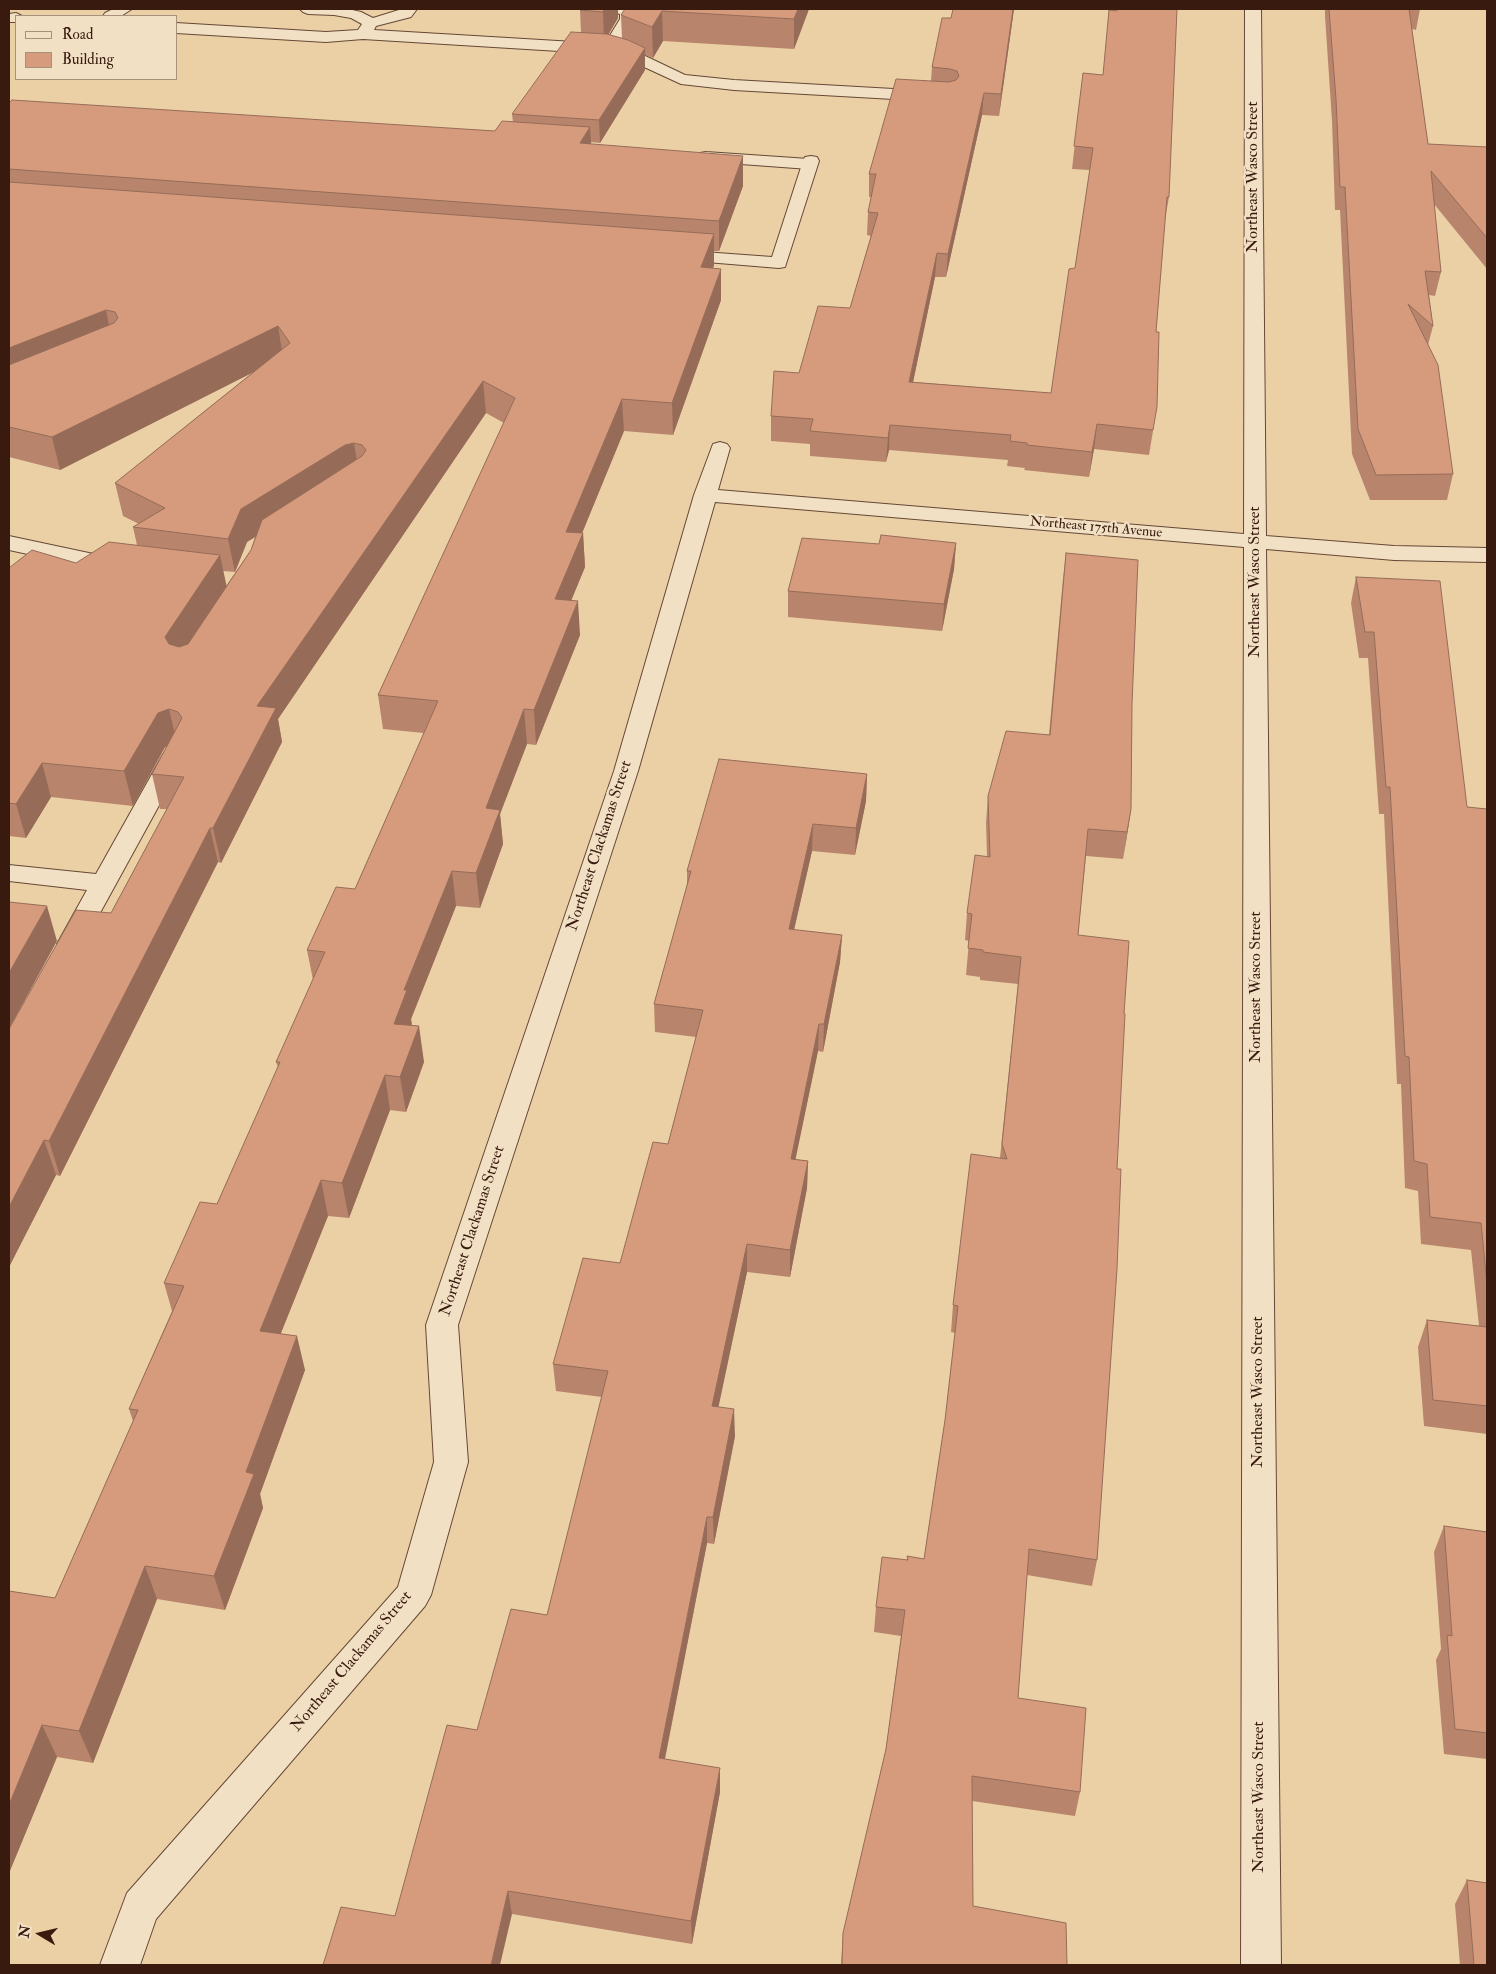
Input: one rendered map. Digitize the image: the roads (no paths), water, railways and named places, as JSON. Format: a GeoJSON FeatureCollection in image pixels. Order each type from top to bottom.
{"type":"FeatureCollection","features":[{"type":"Feature","properties":{"kind":"street"},"geometry":{"type":"LineString","coordinates":[[112,15],[124,9]]}},
{"type":"Feature","properties":{"kind":"street"},"geometry":{"type":"LineString","coordinates":[[308,9],[334,10],[356,15],[367,28],[610,49],[681,79],[734,85],[948,97]]}},
{"type":"Feature","properties":{"kind":"street"},"geometry":{"type":"LineString","coordinates":[[178,28],[326,37],[367,28],[406,14],[410,9]]}},
{"type":"Feature","properties":{"kind":"street"},"geometry":{"type":"LineString","coordinates":[[610,49],[628,19],[628,14],[619,9]]}},
{"type":"Feature","properties":{"kind":"street","name":"Northeast Wasco Street"},"geometry":{"type":"LineString","coordinates":[[1253,9],[1261,1965]]}},
{"type":"Feature","properties":{"kind":"street"},"geometry":{"type":"LineString","coordinates":[[661,254],[779,263],[810,163],[692,156]]}},
{"type":"Feature","properties":{"kind":"street","name":"Northeast Clackamas Street"},"geometry":{"type":"LineString","coordinates":[[120,1965],[141,1906],[413,1595],[451,1462],[442,1325],[626,770],[720,448]]}},
{"type":"Feature","properties":{"kind":"street","name":"Northeast 175th Avenue"},"geometry":{"type":"LineString","coordinates":[[705,495],[1394,553],[1487,555]]}},
{"type":"Feature","properties":{"kind":"street"},"geometry":{"type":"LineString","coordinates":[[9,543],[133,568]]}},
{"type":"Feature","properties":{"kind":"street"},"geometry":{"type":"LineString","coordinates":[[61,962],[176,753]]}},
{"type":"Feature","properties":{"kind":"street"},"geometry":{"type":"LineString","coordinates":[[9,873],[103,883]]}}]}
